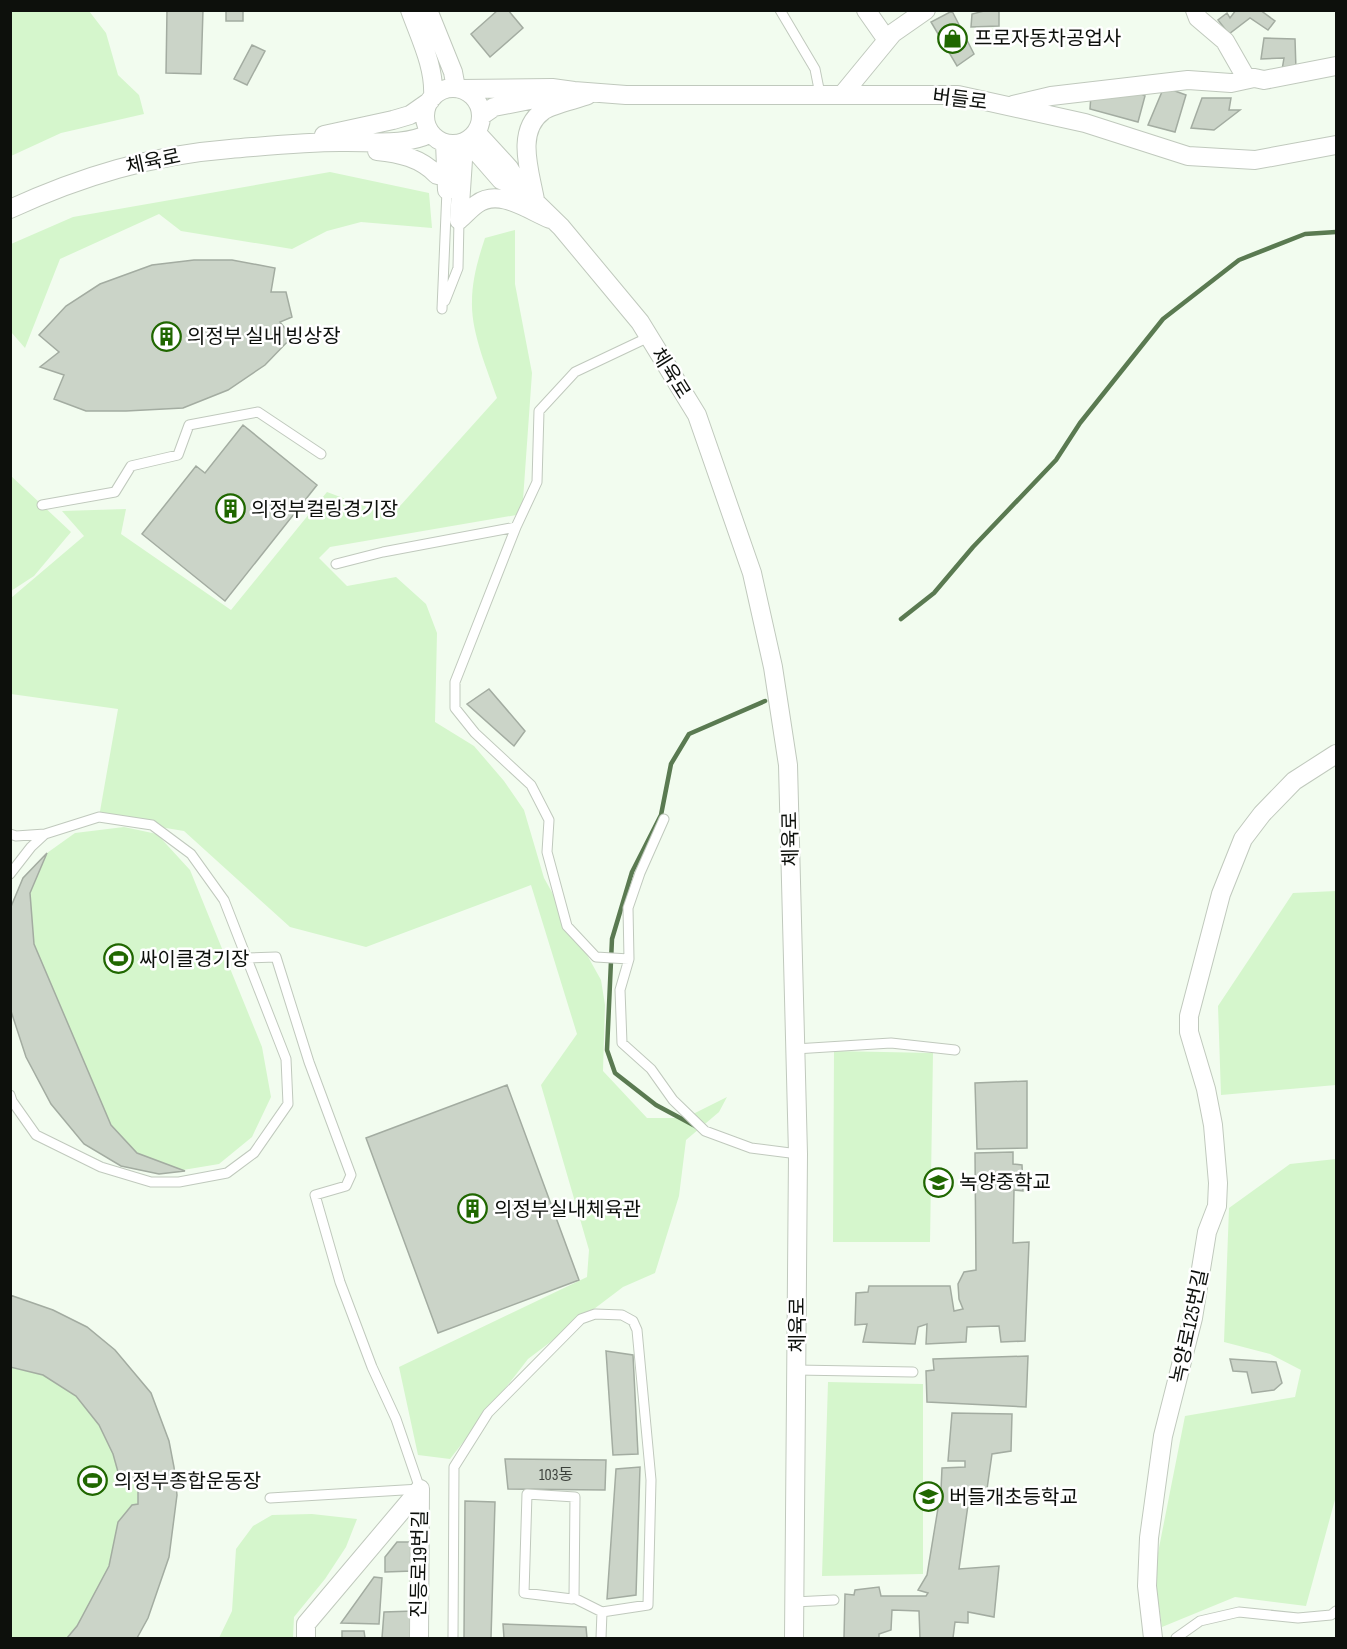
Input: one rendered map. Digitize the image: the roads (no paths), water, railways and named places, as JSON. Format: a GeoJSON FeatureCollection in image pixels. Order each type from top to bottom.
{"type":"FeatureCollection","features":[{"type":"Feature","properties":{"kind":"street"},"geometry":{"type":"LineString","coordinates":[[410,10],[430,63],[434,84],[425,117],[460,134]]}},
{"type":"Feature","properties":{"kind":"street"},"geometry":{"type":"LineString","coordinates":[[303,144],[330,132],[410,115],[443,90],[458,89],[428,10]]}},
{"type":"Feature","properties":{"kind":"street"},"geometry":{"type":"LineString","coordinates":[[866,10],[887,40]]}},
{"type":"Feature","properties":{"kind":"street"},"geometry":{"type":"LineString","coordinates":[[842,95],[893,33],[926,10]]}},
{"type":"Feature","properties":{"kind":"street"},"geometry":{"type":"LineString","coordinates":[[1195,10],[1198,18],[1225,41],[1245,76],[1264,80],[1336,66]]}},
{"type":"Feature","properties":{"kind":"street"},"geometry":{"type":"LineString","coordinates":[[1008,106],[1051,96],[1188,80],[1231,83],[1254,78]]}},
{"type":"Feature","properties":{"kind":"street","name":"버들로"},"geometry":{"type":"LineString","coordinates":[[458,89],[552,88],[595,93],[958,94],[1085,123],[1188,156],[1255,160],[1336,145]]}},
{"type":"Feature","properties":{"kind":"street","name":"체육로"},"geometry":{"type":"LineString","coordinates":[[458,89],[475,99],[460,134],[509,168],[520,187],[561,226],[637,318],[697,415],[752,573],[773,667],[788,765],[798,1154],[794,1638]]}},
{"type":"Feature","properties":{"kind":"street"},"geometry":{"type":"LineString","coordinates":[[303,144],[397,153],[423,162],[442,182],[460,134],[494,107],[574,91]]}},
{"type":"Feature","properties":{"kind":"street"},"geometry":{"type":"LineString","coordinates":[[535,200],[526,150],[530,127],[543,110],[595,93]]}},
{"type":"Feature","properties":{"kind":"street"},"geometry":{"type":"LineString","coordinates":[[303,144],[338,141],[399,141],[460,134]]}},
{"type":"Feature","properties":{"kind":"street"},"geometry":{"type":"LineString","coordinates":[[459,220],[463,160],[460,134]]}},
{"type":"Feature","properties":{"kind":"street","name":"체육로"},"geometry":{"type":"LineString","coordinates":[[10,209],[96,175],[159,157],[303,144]]}},
{"type":"Feature","properties":{"kind":"street"},"geometry":{"type":"LineString","coordinates":[[459,220],[484,200],[504,198],[561,226]]}},
{"type":"Feature","properties":{"kind":"street","name":"녹양로125번길"},"geometry":{"type":"LineString","coordinates":[[1154,1638],[1147,1586],[1149,1539],[1163,1436],[1193,1318],[1207,1232],[1217,1206],[1218,1183],[1213,1125],[1206,1089],[1189,1032],[1189,1016],[1221,894],[1243,838],[1262,814],[1294,781],[1336,754]]}},
{"type":"Feature","properties":{"kind":"street"},"geometry":{"type":"LineString","coordinates":[[306,1638],[306,1624],[420,1489]]}},
{"type":"Feature","properties":{"kind":"street","name":"진등로19번길"},"geometry":{"type":"LineString","coordinates":[[419,1638],[420,1489]]}},
{"type":"Feature","properties":{"kind":"lane"},"geometry":{"type":"LineString","coordinates":[[780,10],[815,69],[820,94]]}},
{"type":"Feature","properties":{"kind":"lane"},"geometry":{"type":"LineString","coordinates":[[442,182],[442,309],[458,268],[459,220]]}},
{"type":"Feature","properties":{"kind":"lane"},"geometry":{"type":"LineString","coordinates":[[626,959],[596,957],[567,926],[547,852],[549,820],[531,785],[475,733],[455,708],[455,682],[516,527],[537,482],[538,411],[575,372],[649,337]]}},
{"type":"Feature","properties":{"kind":"lane"},"geometry":{"type":"LineString","coordinates":[[42,505],[115,492],[131,466],[178,455],[189,425],[258,412],[321,454]]}},
{"type":"Feature","properties":{"kind":"lane"},"geometry":{"type":"LineString","coordinates":[[336,564],[383,552],[516,527]]}},
{"type":"Feature","properties":{"kind":"lane"},"geometry":{"type":"LineString","coordinates":[[10,834],[16,836],[45,834],[99,817],[152,825],[191,854],[224,900],[286,1059],[288,1104],[254,1153],[227,1173],[179,1182],[151,1182],[101,1167],[36,1135],[10,1095]]}},
{"type":"Feature","properties":{"kind":"lane"},"geometry":{"type":"LineString","coordinates":[[664,819],[640,873],[628,908],[626,959],[620,990],[622,1043],[651,1069],[674,1100],[705,1131],[751,1148],[798,1154]]}},
{"type":"Feature","properties":{"kind":"lane"},"geometry":{"type":"LineString","coordinates":[[10,874],[31,847],[45,834]]}},
{"type":"Feature","properties":{"kind":"lane"},"geometry":{"type":"LineString","coordinates":[[246,958],[276,957],[309,1062],[351,1174],[346,1186],[315,1195],[340,1282],[372,1367],[396,1419],[420,1489],[270,1498]]}},
{"type":"Feature","properties":{"kind":"lane"},"geometry":{"type":"LineString","coordinates":[[795,1049],[891,1043],[955,1050]]}},
{"type":"Feature","properties":{"kind":"lane"},"geometry":{"type":"LineString","coordinates":[[453,1638],[454,1467],[488,1413],[581,1319],[595,1314],[622,1315],[633,1321],[637,1330],[651,1480],[648,1605],[602,1612],[574,1599],[524,1593],[527,1494],[575,1497],[574,1599]]}},
{"type":"Feature","properties":{"kind":"lane"},"geometry":{"type":"LineString","coordinates":[[796,1370],[913,1372]]}},
{"type":"Feature","properties":{"kind":"lane"},"geometry":{"type":"LineString","coordinates":[[794,1602],[834,1600]]}},
{"type":"Feature","properties":{"kind":"lane"},"geometry":{"type":"LineString","coordinates":[[1176,1638],[1200,1621],[1239,1612],[1298,1618],[1331,1615],[1336,1611]]}},
{"type":"Feature","properties":{"kind":"lane"},"geometry":{"type":"LineString","coordinates":[[601,1638],[602,1612]]}},
{"type":"Feature","properties":{"kind":"waterway"},"geometry":{"type":"LineString","coordinates":[[901,619],[934,593],[973,547],[1056,460],[1080,423],[1163,319],[1239,260],[1305,234],[1336,232]]}},
{"type":"Feature","properties":{"kind":"waterway"},"geometry":{"type":"LineString","coordinates":[[697,1127],[656,1105],[615,1073],[607,1050],[612,939],[632,872],[661,815],[671,764],[689,734],[765,701]]}},
{"type":"Feature","properties":{"kind":"place","name":"프로자동차공업사"},"geometry":{"type":"Point","coordinates":[953,38]}},
{"type":"Feature","properties":{"kind":"place","name":"의정부 실내 빙상장"},"geometry":{"type":"Point","coordinates":[166,336]}},
{"type":"Feature","properties":{"kind":"place","name":"의정부컬링경기장"},"geometry":{"type":"Point","coordinates":[230,509]}},
{"type":"Feature","properties":{"kind":"place","name":"싸이클경기장"},"geometry":{"type":"Point","coordinates":[118,959]}},
{"type":"Feature","properties":{"kind":"place","name":"녹양중학교"},"geometry":{"type":"Point","coordinates":[938,1182]}},
{"type":"Feature","properties":{"kind":"place","name":"의정부실내체육관"},"geometry":{"type":"Point","coordinates":[473,1209]}},
{"type":"Feature","properties":{"kind":"place","name":"의정부종합운동장"},"geometry":{"type":"Point","coordinates":[93,1481]}},
{"type":"Feature","properties":{"kind":"place","name":"버들개초등학교"},"geometry":{"type":"Point","coordinates":[928,1497]}}]}
